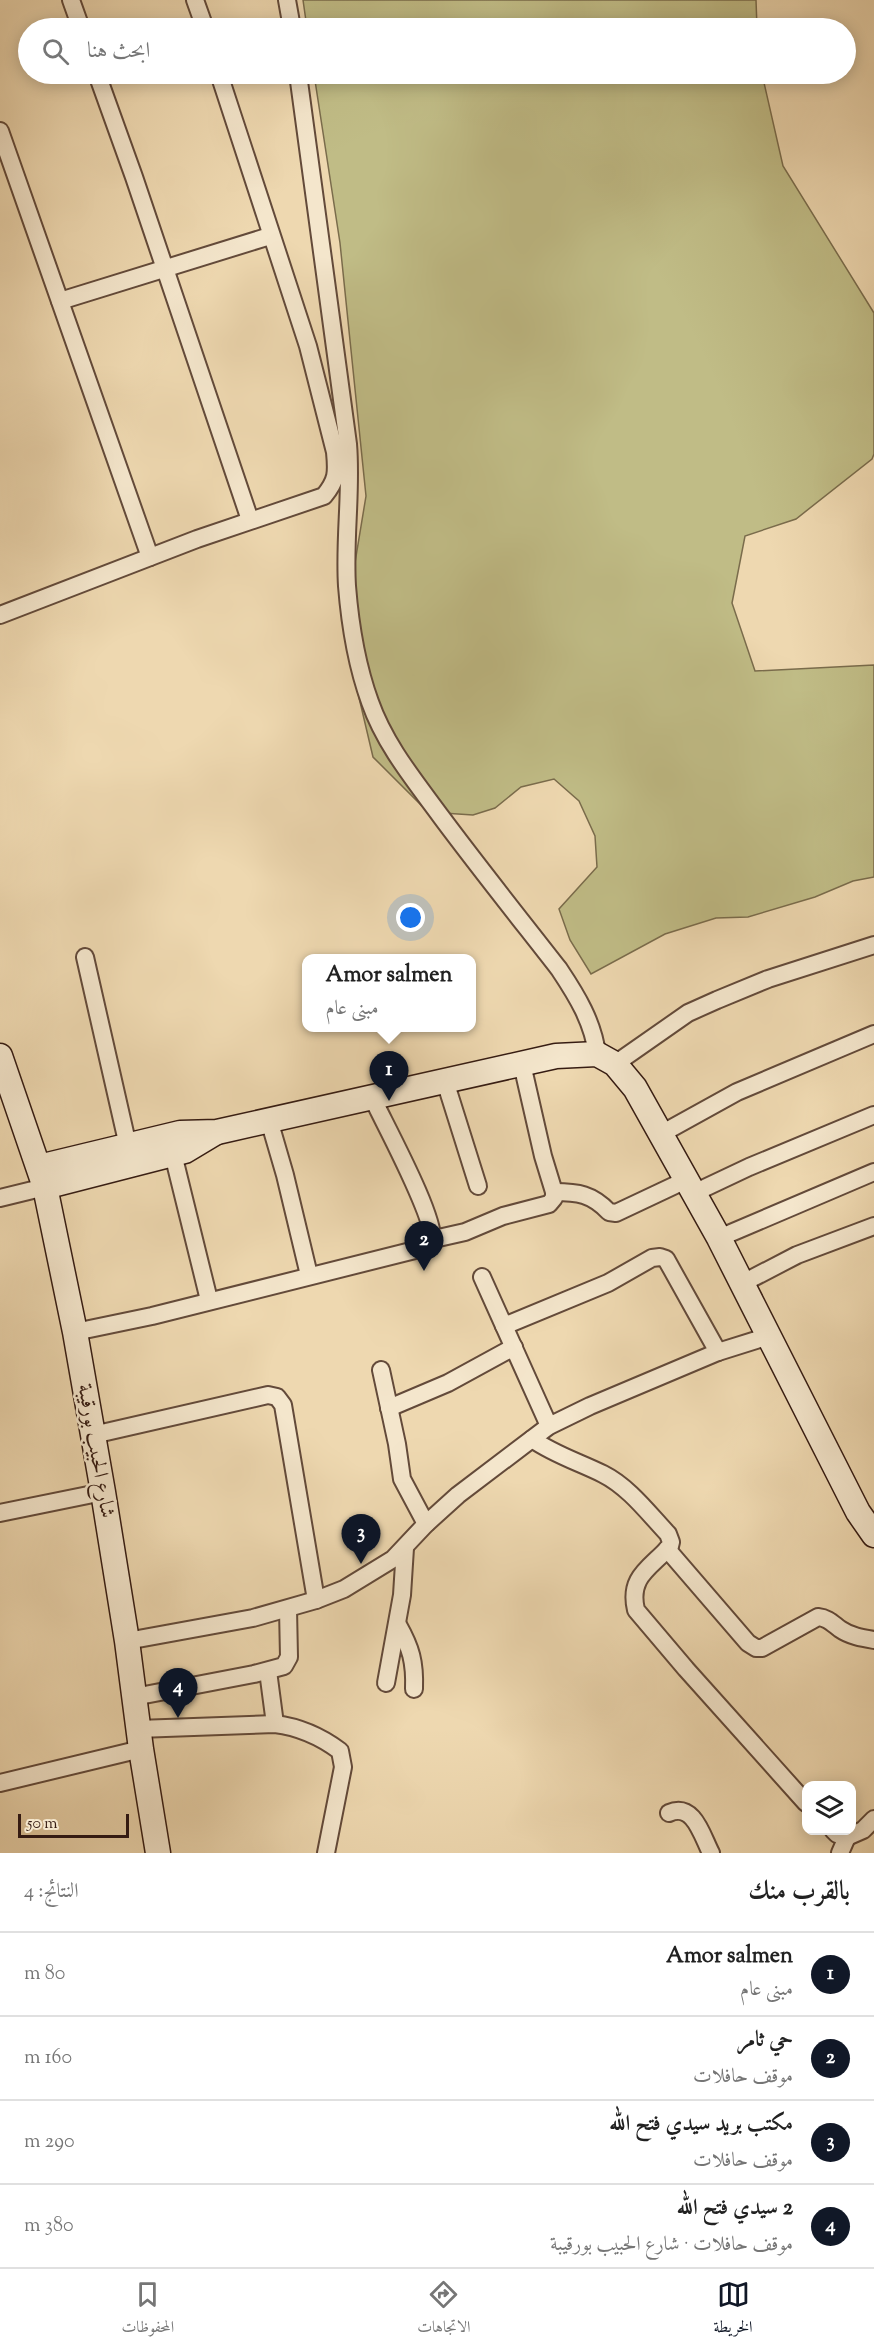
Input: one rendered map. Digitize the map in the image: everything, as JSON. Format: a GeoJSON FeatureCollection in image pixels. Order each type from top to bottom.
{"type":"FeatureCollection","features":[{"type":"Feature","properties":{"kind":"main road","name":"شارع الحبيب بورقيبة"},"geometry":{"type":"LineString","coordinates":[[0,1056],[42,1177],[75,1332],[103,1492],[159,1853]]}},
{"type":"Feature","properties":{"kind":"main road"},"geometry":{"type":"LineString","coordinates":[[42,1177],[128,1146],[180,1133],[217,1132],[556,1056],[606,1059],[635,1088],[661,1134],[743,1283],[858,1512],[874,1534]]}},
{"type":"Feature","properties":{"kind":"main road"},"geometry":{"type":"LineString","coordinates":[[42,1177],[173,1154],[217,1132]]}},
{"type":"Feature","properties":{"kind":"street"},"geometry":{"type":"LineString","coordinates":[[71,0],[77,18]]}},
{"type":"Feature","properties":{"kind":"street"},"geometry":{"type":"LineString","coordinates":[[195,0],[201,18]]}},
{"type":"Feature","properties":{"kind":"street"},"geometry":{"type":"LineString","coordinates":[[287,0],[290,18]]}},
{"type":"Feature","properties":{"kind":"street"},"geometry":{"type":"LineString","coordinates":[[101,84],[250,520]]}},
{"type":"Feature","properties":{"kind":"street"},"geometry":{"type":"LineString","coordinates":[[0,615],[250,520],[324,496],[334,484],[337,470],[335,452],[308,346],[270,236],[222,84]]}},
{"type":"Feature","properties":{"kind":"street"},"geometry":{"type":"LineString","coordinates":[[299,84],[348,444],[350,486],[347,586],[358,660],[370,702],[383,731],[416,783],[559,969],[584,1010],[606,1059],[688,1013],[717,1000],[768,979],[874,945]]}},
{"type":"Feature","properties":{"kind":"street"},"geometry":{"type":"LineString","coordinates":[[0,131],[150,557]]}},
{"type":"Feature","properties":{"kind":"street"},"geometry":{"type":"LineString","coordinates":[[60,301],[270,236]]}},
{"type":"Feature","properties":{"kind":"street"},"geometry":{"type":"LineString","coordinates":[[85,957],[128,1146]]}},
{"type":"Feature","properties":{"kind":"street"},"geometry":{"type":"LineString","coordinates":[[661,1134],[737,1092],[874,1034]]}},
{"type":"Feature","properties":{"kind":"street"},"geometry":{"type":"LineString","coordinates":[[434,1239],[465,1232],[503,1216],[549,1204],[554,1197],[522,1064]]}},
{"type":"Feature","properties":{"kind":"street"},"geometry":{"type":"LineString","coordinates":[[445,1081],[478,1186]]}},
{"type":"Feature","properties":{"kind":"street"},"geometry":{"type":"LineString","coordinates":[[75,1332],[152,1316],[309,1275],[427,1248],[434,1239],[432,1226],[422,1200],[372,1097]]}},
{"type":"Feature","properties":{"kind":"street"},"geometry":{"type":"LineString","coordinates":[[554,1192],[586,1196],[602,1203],[609,1212],[616,1213],[748,1167],[874,1115]]}},
{"type":"Feature","properties":{"kind":"street"},"geometry":{"type":"LineString","coordinates":[[269,1120],[288,1185],[309,1275]]}},
{"type":"Feature","properties":{"kind":"street"},"geometry":{"type":"LineString","coordinates":[[173,1154],[209,1300]]}},
{"type":"Feature","properties":{"kind":"street"},"geometry":{"type":"LineString","coordinates":[[719,1238],[874,1172]]}},
{"type":"Feature","properties":{"kind":"street"},"geometry":{"type":"LineString","coordinates":[[0,1198],[42,1177]]}},
{"type":"Feature","properties":{"kind":"street"},"geometry":{"type":"LineString","coordinates":[[743,1283],[797,1255],[874,1226]]}},
{"type":"Feature","properties":{"kind":"street"},"geometry":{"type":"LineString","coordinates":[[504,1326],[608,1283],[652,1258],[660,1257],[666,1259],[718,1352]]}},
{"type":"Feature","properties":{"kind":"street"},"geometry":{"type":"LineString","coordinates":[[482,1277],[549,1426]]}},
{"type":"Feature","properties":{"kind":"street"},"geometry":{"type":"LineString","coordinates":[[127,1641],[253,1618],[288,1609],[344,1589],[383,1566],[405,1548],[426,1524],[458,1495],[549,1426],[590,1406],[718,1352],[769,1336]]}},
{"type":"Feature","properties":{"kind":"street"},"geometry":{"type":"LineString","coordinates":[[389,1408],[448,1383],[514,1347]]}},
{"type":"Feature","properties":{"kind":"street"},"geometry":{"type":"LineString","coordinates":[[381,1370],[402,1479],[426,1524]]}},
{"type":"Feature","properties":{"kind":"street"},"geometry":{"type":"LineString","coordinates":[[93,1435],[268,1395],[277,1397],[284,1405],[316,1600]]}},
{"type":"Feature","properties":{"kind":"street"},"geometry":{"type":"LineString","coordinates":[[532,1439],[550,1452],[605,1475],[628,1492],[668,1534],[671,1542],[667,1550],[643,1572],[636,1582],[633,1597],[636,1610],[802,1797]]}},
{"type":"Feature","properties":{"kind":"street"},"geometry":{"type":"LineString","coordinates":[[0,1513],[103,1492]]}},
{"type":"Feature","properties":{"kind":"street"},"geometry":{"type":"LineString","coordinates":[[387,1683],[402,1595],[405,1548]]}},
{"type":"Feature","properties":{"kind":"street"},"geometry":{"type":"LineString","coordinates":[[667,1550],[748,1643],[756,1648],[762,1648],[818,1617],[825,1618],[856,1637],[874,1640]]}},
{"type":"Feature","properties":{"kind":"street"},"geometry":{"type":"LineString","coordinates":[[134,1697],[284,1666],[290,1656],[288,1609]]}},
{"type":"Feature","properties":{"kind":"street"},"geometry":{"type":"LineString","coordinates":[[398,1625],[412,1653],[415,1668],[414,1689]]}},
{"type":"Feature","properties":{"kind":"street"},"geometry":{"type":"LineString","coordinates":[[268,1671],[275,1725]]}},
{"type":"Feature","properties":{"kind":"street"},"geometry":{"type":"LineString","coordinates":[[0,1783],[140,1739],[275,1725],[294,1727],[313,1734],[340,1751],[343,1767],[326,1853]]}},
{"type":"Feature","properties":{"kind":"street"},"geometry":{"type":"LineString","coordinates":[[669,1813],[677,1810],[686,1812],[694,1819],[711,1853]]}},
{"type":"Feature","properties":{"kind":"street"},"geometry":{"type":"LineString","coordinates":[[840,1840],[864,1830],[874,1819]]}},
{"type":"Feature","properties":{"kind":"shaded area"},"geometry":{"type":"Polygon","coordinates":[[[303,0],[756,0],[757,18],[306,18],[303,0]]]}},
{"type":"Feature","properties":{"kind":"shaded area"},"geometry":{"type":"Polygon","coordinates":[[[316,84],[764,84],[783,166],[874,313],[874,454],[872,459],[796,519],[745,536],[732,603],[755,671],[874,665],[874,877],[853,881],[815,897],[748,917],[716,918],[665,934],[591,974],[570,940],[559,909],[597,867],[595,836],[579,801],[554,779],[521,787],[495,808],[473,815],[428,812],[373,757],[348,651],[348,605],[366,496],[340,243],[316,84]]]}},
{"type":"Feature","properties":{"kind":"place","name":"Amor salmen"},"geometry":{"type":"Point","coordinates":[389,1101]}},
{"type":"Feature","properties":{"kind":"place","name":"حي ثامر"},"geometry":{"type":"Point","coordinates":[424,1271]}},
{"type":"Feature","properties":{"kind":"place","name":"مكتب بريد سيدي فتح الله"},"geometry":{"type":"Point","coordinates":[361,1564]}},
{"type":"Feature","properties":{"kind":"place","name":"2 سيدي فتح الله"},"geometry":{"type":"Point","coordinates":[178,1718]}}]}
